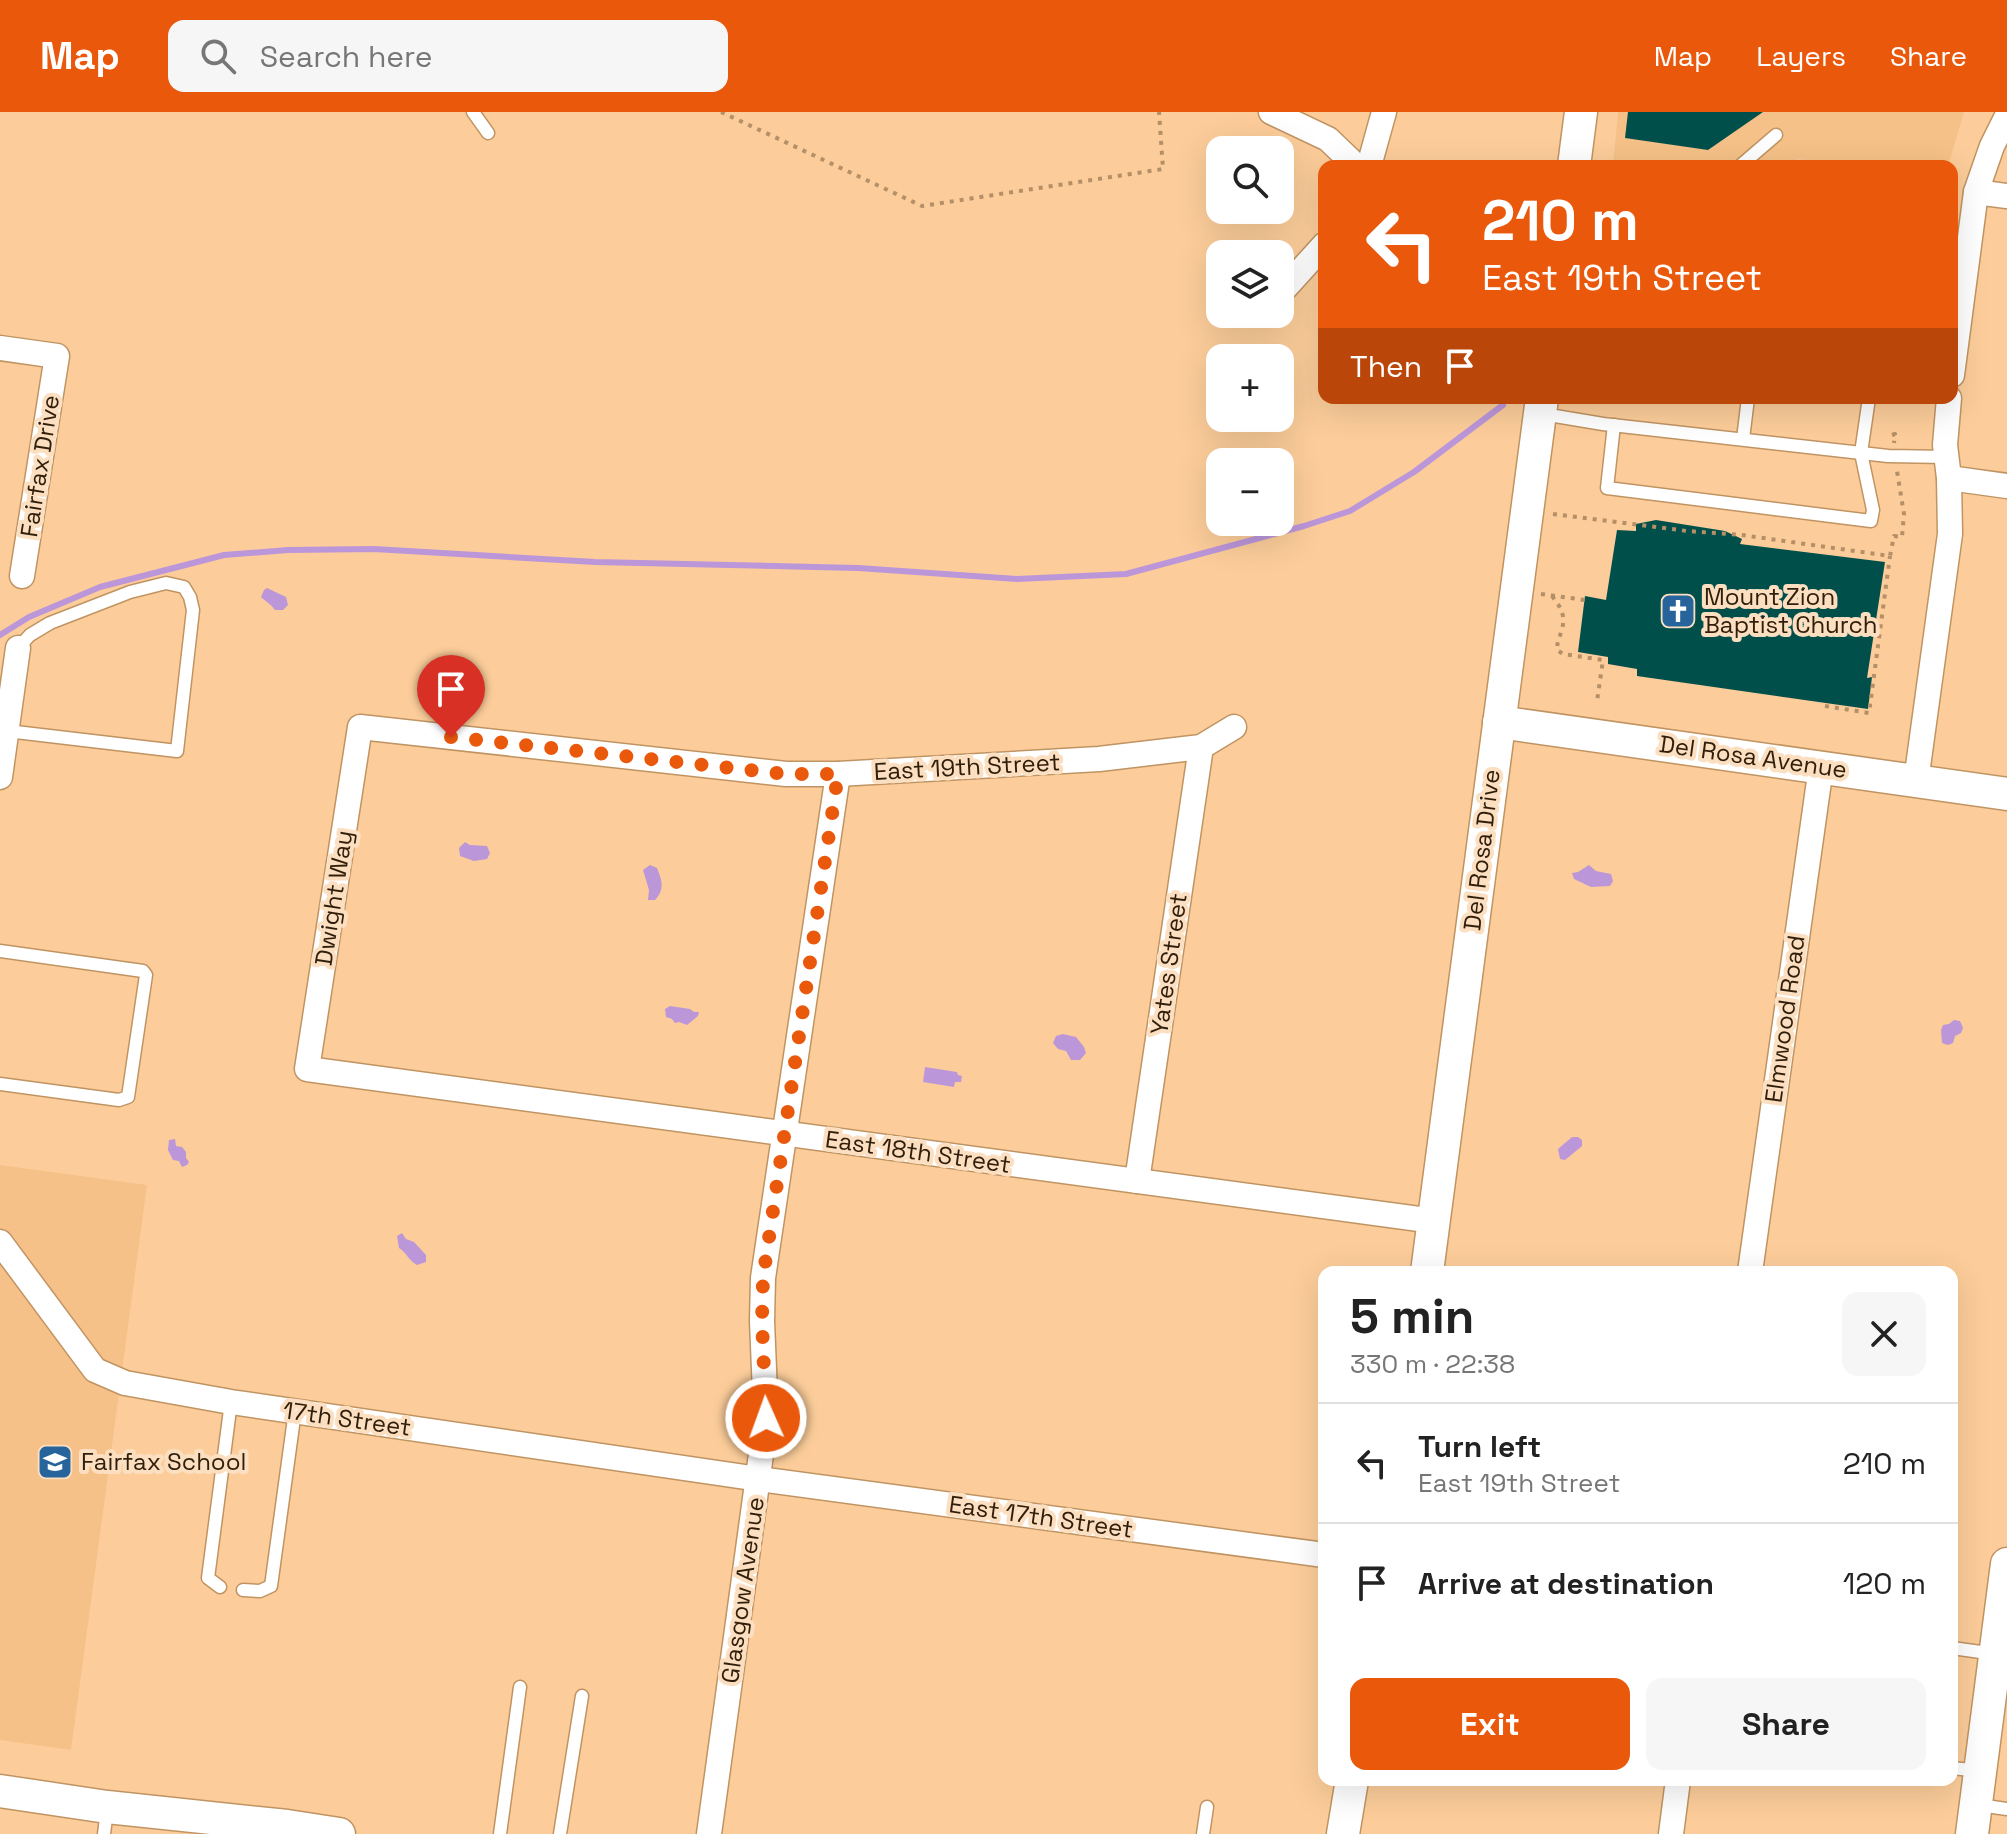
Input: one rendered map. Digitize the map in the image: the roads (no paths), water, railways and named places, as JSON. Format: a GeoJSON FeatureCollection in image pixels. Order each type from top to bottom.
{"type":"FeatureCollection","features":[{"type":"Feature","properties":{"kind":"street"},"geometry":{"type":"LineString","coordinates":[[1271,112],[1328,139],[1350,160]]}},
{"type":"Feature","properties":{"kind":"street"},"geometry":{"type":"LineString","coordinates":[[1371,160],[1384,112]]}},
{"type":"Feature","properties":{"kind":"street"},"geometry":{"type":"LineString","coordinates":[[1575,160],[1581,112]]}},
{"type":"Feature","properties":{"kind":"street"},"geometry":{"type":"LineString","coordinates":[[1958,329],[1976,192],[1992,146],[2007,116]]}},
{"type":"Feature","properties":{"kind":"street"},"geometry":{"type":"LineString","coordinates":[[1976,192],[2007,196]]}},
{"type":"Feature","properties":{"kind":"street"},"geometry":{"type":"LineString","coordinates":[[1294,279],[1318,255]]}},
{"type":"Feature","properties":{"kind":"street","name":"Fairfax Drive"},"geometry":{"type":"LineString","coordinates":[[0,348],[57,356],[22,576]]}},
{"type":"Feature","properties":{"kind":"street"},"geometry":{"type":"LineString","coordinates":[[1916,781],[1950,534],[1946,420],[1948,404]]}},
{"type":"Feature","properties":{"kind":"street","name":"Del Rosa Drive"},"geometry":{"type":"LineString","coordinates":[[1428,1266],[1539,413]]}},
{"type":"Feature","properties":{"kind":"street"},"geometry":{"type":"LineString","coordinates":[[1948,467],[2007,486]]}},
{"type":"Feature","properties":{"kind":"street"},"geometry":{"type":"LineString","coordinates":[[0,777],[18,648]]}},
{"type":"Feature","properties":{"kind":"street","name":"Del Rosa Avenue"},"geometry":{"type":"LineString","coordinates":[[1499,722],[2007,794]]}},
{"type":"Feature","properties":{"kind":"street","name":"East 19th Street"},"geometry":{"type":"LineString","coordinates":[[360,727],[786,774],[838,774],[1099,759],[1201,747],[1234,727]]}},
{"type":"Feature","properties":{"kind":"street","name":"Dwight Way"},"geometry":{"type":"LineString","coordinates":[[307,1069],[360,727]]}},
{"type":"Feature","properties":{"kind":"street","name":"Yates Street"},"geometry":{"type":"LineString","coordinates":[[1137,1181],[1201,747]]}},
{"type":"Feature","properties":{"kind":"street","name":"Elmwood Road"},"geometry":{"type":"LineString","coordinates":[[1751,1266],[1821,767]]}},
{"type":"Feature","properties":{"kind":"street","name":"Glasgow Avenue"},"geometry":{"type":"LineString","coordinates":[[709,1834],[766,1418],[763,1278],[838,774]]}},
{"type":"Feature","properties":{"kind":"street","name":"East 18th Street"},"geometry":{"type":"LineString","coordinates":[[307,1069],[1434,1221]]}},
{"type":"Feature","properties":{"kind":"street","name":"17th Street"},"geometry":{"type":"LineString","coordinates":[[0,1242],[95,1370],[125,1383],[231,1402],[759,1479]]}},
{"type":"Feature","properties":{"kind":"street","name":"East 17th Street"},"geometry":{"type":"LineString","coordinates":[[759,1479],[1318,1554]]}},
{"type":"Feature","properties":{"kind":"street"},"geometry":{"type":"LineString","coordinates":[[1985,1816],[1966,1770],[1998,1667],[2007,1564]]}},
{"type":"Feature","properties":{"kind":"street"},"geometry":{"type":"LineString","coordinates":[[1343,1834],[1351,1786]]}},
{"type":"Feature","properties":{"kind":"street"},"geometry":{"type":"LineString","coordinates":[[1671,1834],[1677,1786]]}},
{"type":"Feature","properties":{"kind":"street"},"geometry":{"type":"LineString","coordinates":[[0,1791],[106,1820],[339,1834]]}},
{"type":"Feature","properties":{"kind":"lane"},"geometry":{"type":"LineString","coordinates":[[473,112],[488,133]]}},
{"type":"Feature","properties":{"kind":"lane"},"geometry":{"type":"LineString","coordinates":[[1747,160],[1776,135]]}},
{"type":"Feature","properties":{"kind":"lane"},"geometry":{"type":"LineString","coordinates":[[1743,439],[1747,404]]}},
{"type":"Feature","properties":{"kind":"lane"},"geometry":{"type":"LineString","coordinates":[[1614,425],[1607,488],[1871,521],[1873,510],[1861,453],[1868,404]]}},
{"type":"Feature","properties":{"kind":"lane"},"geometry":{"type":"LineString","coordinates":[[1539,413],[1614,425],[1888,456],[1948,467]]}},
{"type":"Feature","properties":{"kind":"lane"},"geometry":{"type":"LineString","coordinates":[[7,731],[177,751],[193,610],[190,597],[184,587],[166,583],[130,592],[50,623],[30,635],[18,648]]}},
{"type":"Feature","properties":{"kind":"lane"},"geometry":{"type":"LineString","coordinates":[[0,951],[143,971],[146,975],[128,1097],[119,1100],[0,1084]]}},
{"type":"Feature","properties":{"kind":"lane"},"geometry":{"type":"LineString","coordinates":[[220,1587],[208,1578],[231,1402]]}},
{"type":"Feature","properties":{"kind":"lane"},"geometry":{"type":"LineString","coordinates":[[243,1590],[260,1591],[271,1586],[295,1411]]}},
{"type":"Feature","properties":{"kind":"lane"},"geometry":{"type":"LineString","coordinates":[[1958,1650],[1998,1667]]}},
{"type":"Feature","properties":{"kind":"lane"},"geometry":{"type":"LineString","coordinates":[[500,1834],[520,1687]]}},
{"type":"Feature","properties":{"kind":"lane"},"geometry":{"type":"LineString","coordinates":[[560,1834],[582,1696]]}},
{"type":"Feature","properties":{"kind":"lane"},"geometry":{"type":"LineString","coordinates":[[1203,1834],[1207,1807]]}},
{"type":"Feature","properties":{"kind":"waterway"},"geometry":{"type":"LineString","coordinates":[[0,635],[29,617],[100,587],[224,555],[288,550],[374,549],[595,562],[858,568],[1017,579],[1126,574],[1350,511],[1414,472],[1503,405]]}},
{"type":"Feature","properties":{"kind":"place","name":"Mount Zion Baptist Church"},"geometry":{"type":"Point","coordinates":[1678,611]}},
{"type":"Feature","properties":{"kind":"place","name":"Fairfax School"},"geometry":{"type":"Point","coordinates":[55,1462]}}]}
